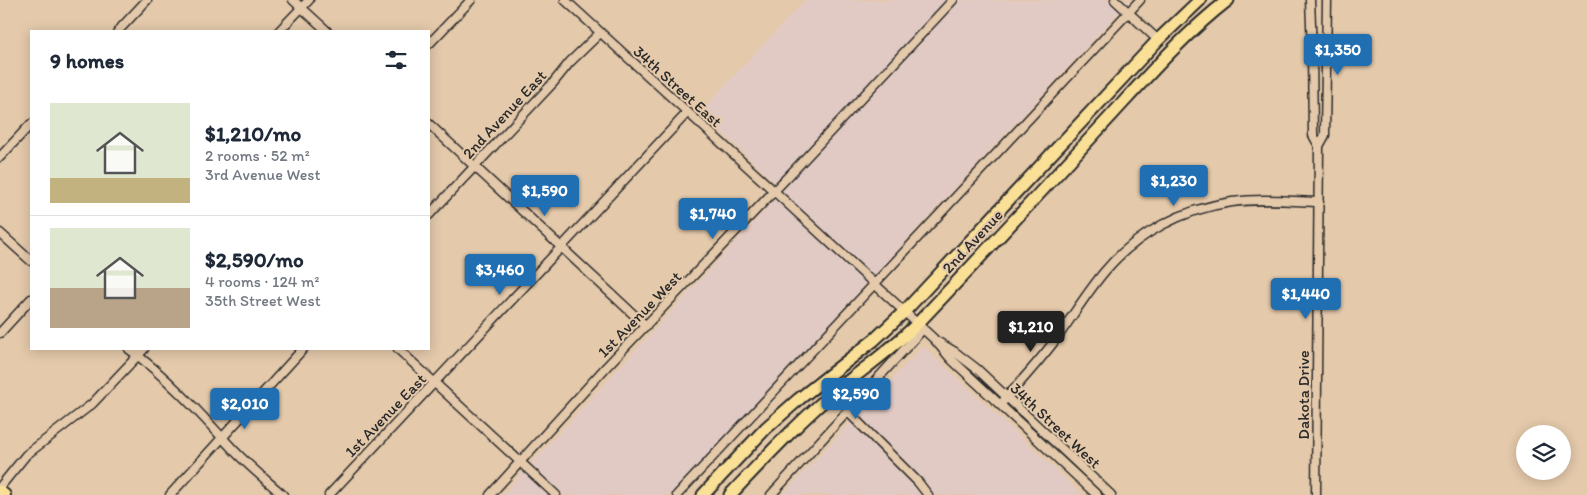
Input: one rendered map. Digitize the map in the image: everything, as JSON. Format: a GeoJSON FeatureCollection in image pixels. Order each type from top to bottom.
{"type":"FeatureCollection","features":[{"type":"Feature","properties":{"kind":"highway","name":"2nd Avenue"},"geometry":{"type":"LineString","coordinates":[[703,495],[766,428],[874,340],[904,312],[1158,40],[1200,0]]}},
{"type":"Feature","properties":{"kind":"highway","name":"2nd Avenue"},"geometry":{"type":"LineString","coordinates":[[730,495],[791,430],[828,398],[920,326],[1170,51],[1208,15],[1228,0]]}},
{"type":"Feature","properties":{"kind":"highway"},"geometry":{"type":"LineString","coordinates":[[713,495],[790,408]]}},
{"type":"Feature","properties":{"kind":"main road"},"geometry":{"type":"LineString","coordinates":[[0,489],[5,495]]}},
{"type":"Feature","properties":{"kind":"street"},"geometry":{"type":"LineString","coordinates":[[119,30],[148,0]]}},
{"type":"Feature","properties":{"kind":"street"},"geometry":{"type":"LineString","coordinates":[[293,0],[326,30]]}},
{"type":"Feature","properties":{"kind":"street"},"geometry":{"type":"LineString","coordinates":[[280,30],[309,0]]}},
{"type":"Feature","properties":{"kind":"street"},"geometry":{"type":"LineString","coordinates":[[430,43],[471,0]]}},
{"type":"Feature","properties":{"kind":"street","name":"34th Street East"},"geometry":{"type":"LineString","coordinates":[[565,0],[774,191]]}},
{"type":"Feature","properties":{"kind":"street","name":"1st Avenue West"},"geometry":{"type":"LineString","coordinates":[[490,495],[521,462],[540,438],[953,0]]}},
{"type":"Feature","properties":{"kind":"street"},"geometry":{"type":"LineString","coordinates":[[1115,0],[1158,40]]}},
{"type":"Feature","properties":{"kind":"street"},"geometry":{"type":"LineString","coordinates":[[677,495],[1140,0]]}},
{"type":"Feature","properties":{"kind":"street","name":"Dakota Drive"},"geometry":{"type":"LineString","coordinates":[[1310,0],[1314,135],[1319,146],[1316,495]]}},
{"type":"Feature","properties":{"kind":"street","name":"Dakota Drive"},"geometry":{"type":"LineString","coordinates":[[1319,146],[1325,135],[1327,0]]}},
{"type":"Feature","properties":{"kind":"street","name":"2nd Avenue East"},"geometry":{"type":"LineString","coordinates":[[430,214],[553,83],[570,62],[600,33]]}},
{"type":"Feature","properties":{"kind":"street","name":"1st Avenue East"},"geometry":{"type":"LineString","coordinates":[[329,495],[688,113]]}},
{"type":"Feature","properties":{"kind":"street"},"geometry":{"type":"LineString","coordinates":[[0,157],[30,125]]}},
{"type":"Feature","properties":{"kind":"street"},"geometry":{"type":"LineString","coordinates":[[430,125],[646,326]]}},
{"type":"Feature","properties":{"kind":"street","name":"34th Street West"},"geometry":{"type":"LineString","coordinates":[[774,191],[934,339],[951,359],[1097,495]]}},
{"type":"Feature","properties":{"kind":"street"},"geometry":{"type":"LineString","coordinates":[[1000,405],[1050,348],[1104,272],[1120,254],[1148,233],[1192,211],[1221,204],[1257,200],[1318,202]]}},
{"type":"Feature","properties":{"kind":"street"},"geometry":{"type":"LineString","coordinates":[[0,233],[30,260]]}},
{"type":"Feature","properties":{"kind":"street"},"geometry":{"type":"LineString","coordinates":[[0,333],[30,300]]}},
{"type":"Feature","properties":{"kind":"street"},"geometry":{"type":"LineString","coordinates":[[771,495],[848,412],[920,326]]}},
{"type":"Feature","properties":{"kind":"street","name":"34th Street West"},"geometry":{"type":"LineString","coordinates":[[934,339],[965,359],[1112,495]]}},
{"type":"Feature","properties":{"kind":"street"},"geometry":{"type":"LineString","coordinates":[[130,350],[188,402],[230,446],[283,495]]}},
{"type":"Feature","properties":{"kind":"street"},"geometry":{"type":"LineString","coordinates":[[0,489],[26,455],[92,404],[143,350]]}},
{"type":"Feature","properties":{"kind":"street"},"geometry":{"type":"LineString","coordinates":[[170,495],[302,350]]}},
{"type":"Feature","properties":{"kind":"street"},"geometry":{"type":"LineString","coordinates":[[399,350],[556,495]]}},
{"type":"Feature","properties":{"kind":"street"},"geometry":{"type":"LineString","coordinates":[[848,412],[914,478],[928,495]]}},
{"type":"Feature","properties":{"kind":"shaded area"},"geometry":{"type":"Polygon","coordinates":[[[805,0],[1130,0],[670,495],[502,495],[783,190],[700,112],[805,0]]]}},
{"type":"Feature","properties":{"kind":"shaded area"},"geometry":{"type":"Polygon","coordinates":[[[923,346],[1083,495],[782,495],[923,346]]]}}]}
